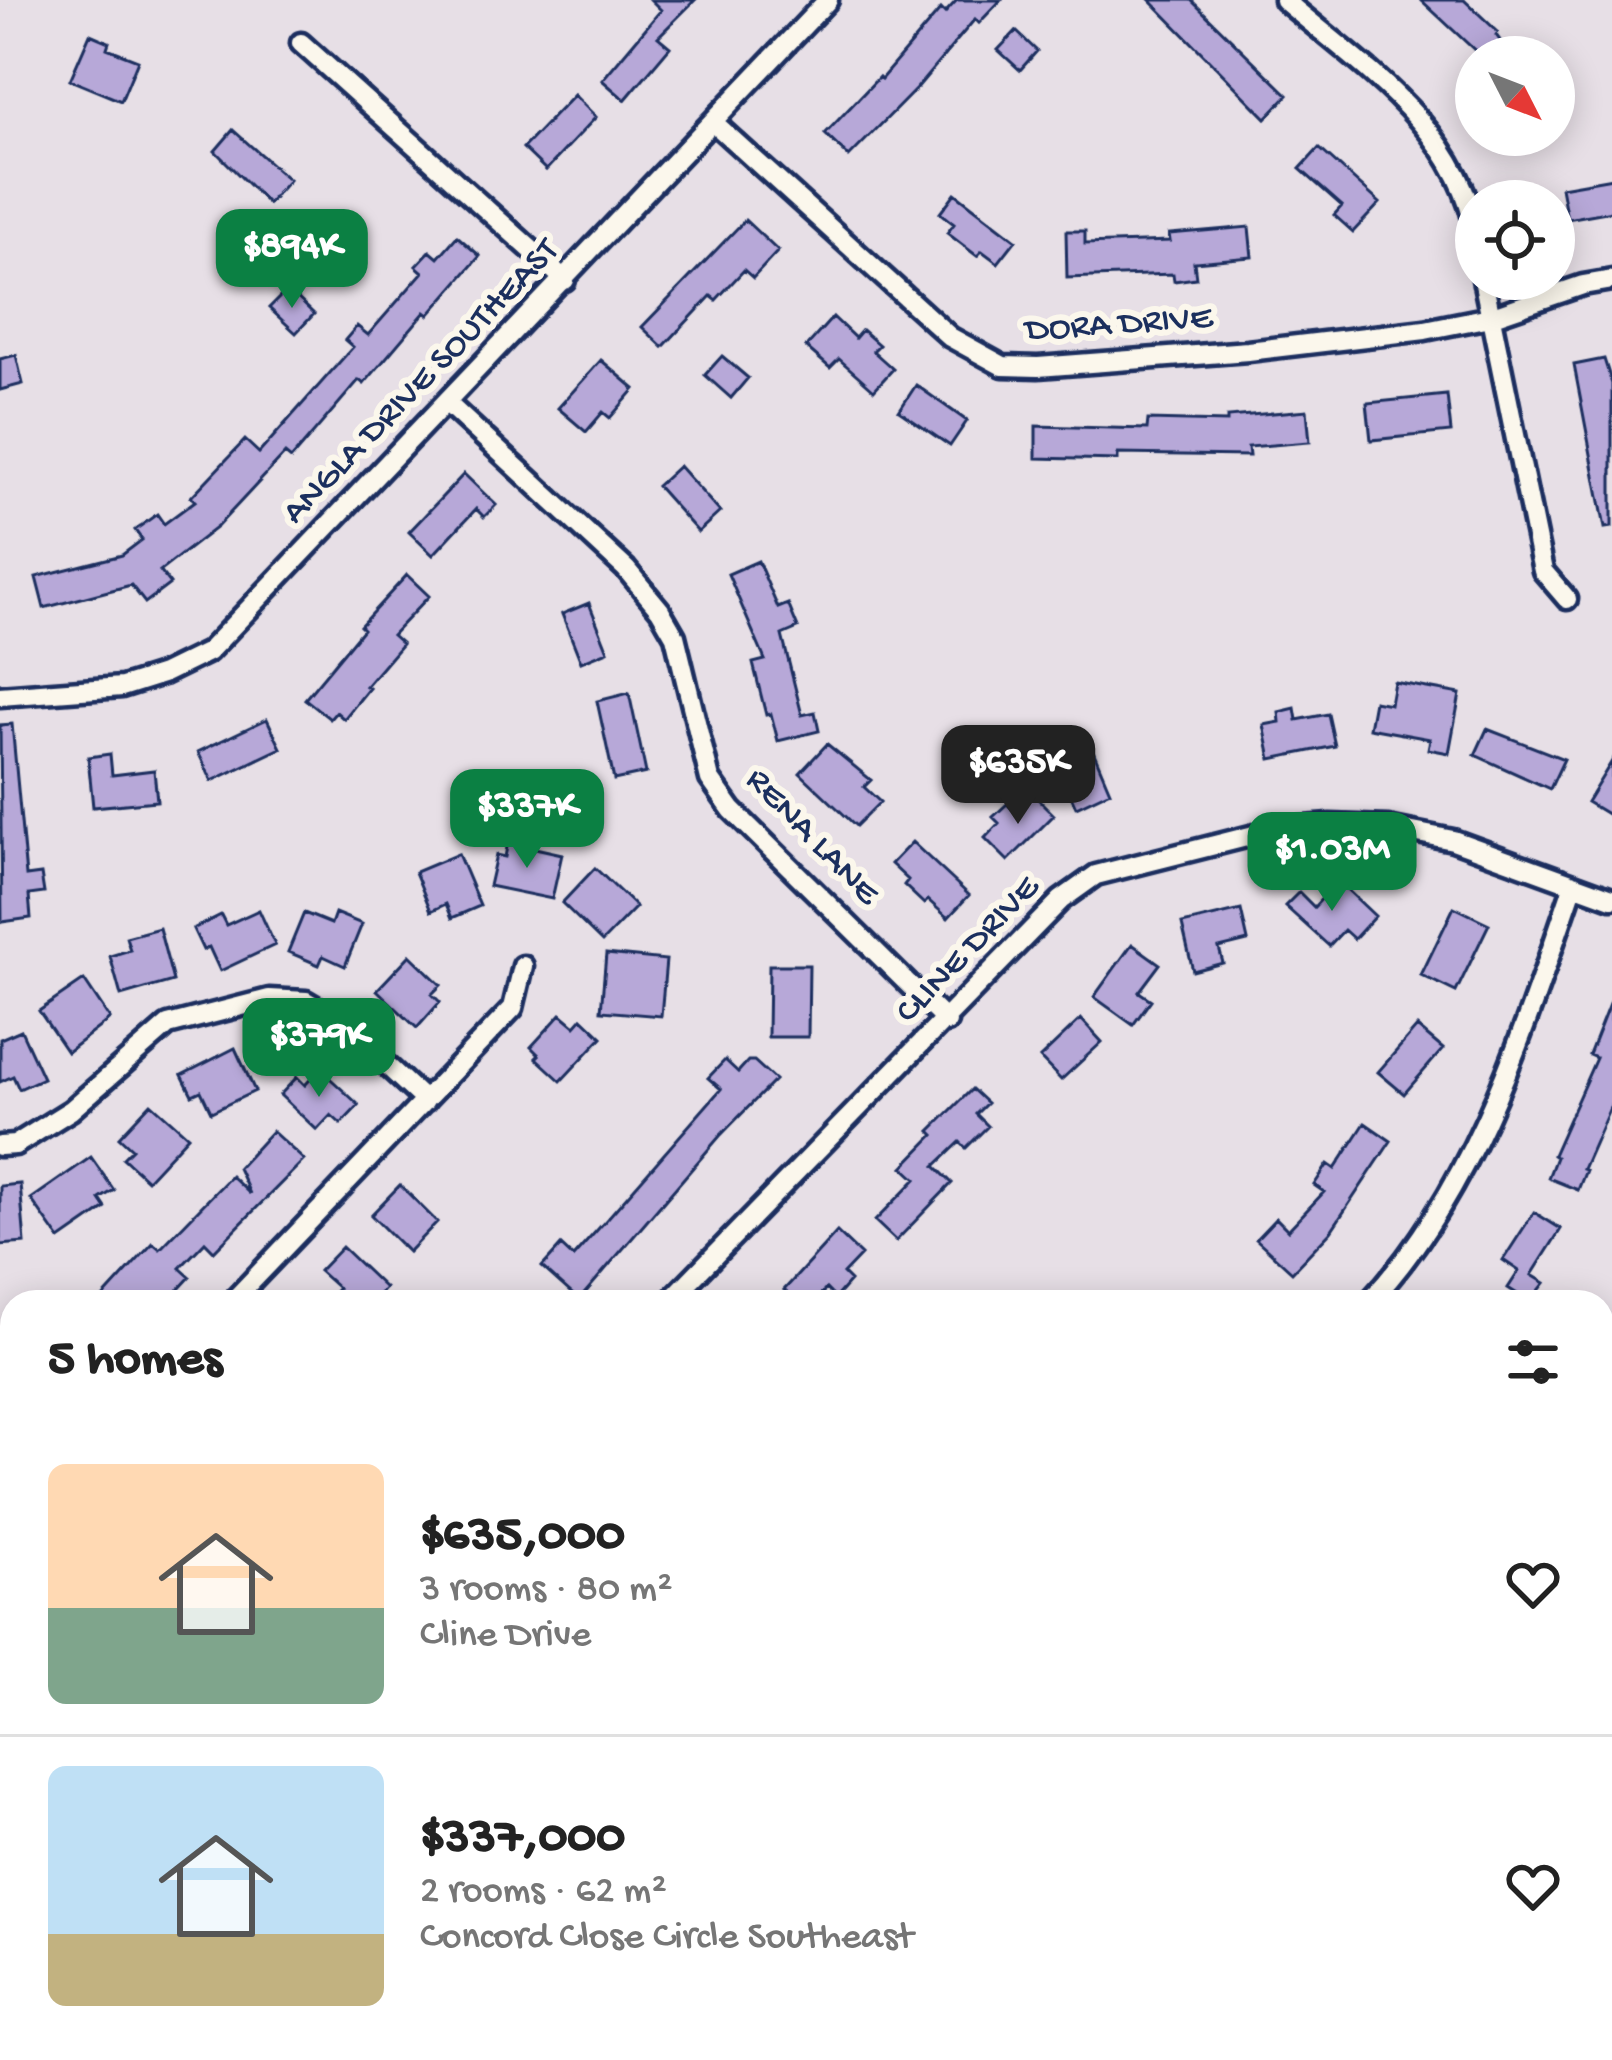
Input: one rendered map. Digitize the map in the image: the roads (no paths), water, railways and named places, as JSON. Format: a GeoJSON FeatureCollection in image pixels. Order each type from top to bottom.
{"type":"FeatureCollection","features":[{"type":"Feature","properties":{"kind":"street","name":"ANGLA DRIVE SOUTHEAST"},"geometry":{"type":"LineString","coordinates":[[0,696],[122,687],[208,652],[828,0]]}},
{"type":"Feature","properties":{"kind":"street"},"geometry":{"type":"LineString","coordinates":[[1284,0],[1403,101],[1437,142],[1457,180]]}},
{"type":"Feature","properties":{"kind":"street"},"geometry":{"type":"LineString","coordinates":[[301,43],[565,280]]}},
{"type":"Feature","properties":{"kind":"street","name":"DORA DRIVE"},"geometry":{"type":"LineString","coordinates":[[713,122],[950,337],[1003,366],[1038,368],[1248,351],[1425,330],[1490,317],[1583,285],[1612,280]]}},
{"type":"Feature","properties":{"kind":"street"},"geometry":{"type":"LineString","coordinates":[[1487,300],[1543,571],[1567,598]]}},
{"type":"Feature","properties":{"kind":"street","name":"RENA LANE"},"geometry":{"type":"LineString","coordinates":[[447,403],[626,569],[660,610],[674,636],[710,779],[732,810],[947,1022]]}},
{"type":"Feature","properties":{"kind":"street","name":"CLINE DRIVE"},"geometry":{"type":"LineString","coordinates":[[681,1290],[1061,900],[1096,875],[1278,829],[1388,827],[1453,840],[1612,898]]}},
{"type":"Feature","properties":{"kind":"street"},"geometry":{"type":"LineString","coordinates":[[1378,1290],[1437,1213],[1464,1162],[1504,1074],[1574,884]]}},
{"type":"Feature","properties":{"kind":"street"},"geometry":{"type":"LineString","coordinates":[[244,1290],[513,1007],[523,966]]}},
{"type":"Feature","properties":{"kind":"street"},"geometry":{"type":"LineString","coordinates":[[0,1146],[15,1145],[71,1110],[168,1025],[269,999],[306,1001],[338,1020],[425,1101]]}}]}
